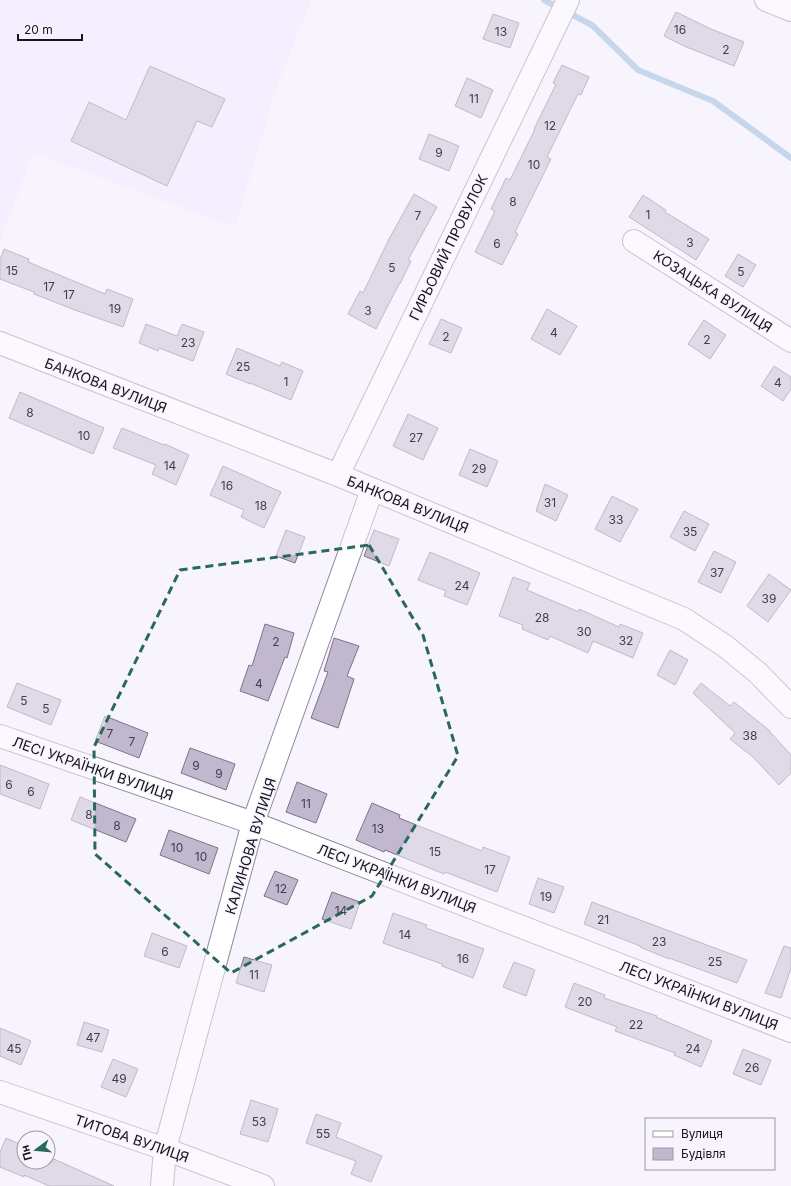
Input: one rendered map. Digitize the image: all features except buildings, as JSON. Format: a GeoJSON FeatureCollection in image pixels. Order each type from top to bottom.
{"type":"FeatureCollection","features":[{"type":"Feature","properties":{"kind":"street","name":"ГИРЬОВИЙ ПРОВУЛОК"},"geometry":{"type":"LineString","coordinates":[[338,475],[568,0]]}},
{"type":"Feature","properties":{"kind":"street"},"geometry":{"type":"LineString","coordinates":[[766,0],[791,10]]}},
{"type":"Feature","properties":{"kind":"street","name":"КОЗАЦЬКА ВУЛИЦЯ"},"geometry":{"type":"LineString","coordinates":[[634,240],[791,341]]}},
{"type":"Feature","properties":{"kind":"street","name":"БАНКОВА ВУЛИЦЯ"},"geometry":{"type":"LineString","coordinates":[[0,343],[338,475],[684,619],[725,646],[758,673],[791,707]]}},
{"type":"Feature","properties":{"kind":"street","name":"КАЛИНОВА ВУЛИЦЯ"},"geometry":{"type":"LineString","coordinates":[[162,1186],[165,1149],[253,823],[372,490]]}},
{"type":"Feature","properties":{"kind":"street","name":"ЛЕСІ УКРАЇНКИ ВУЛИЦЯ"},"geometry":{"type":"LineString","coordinates":[[0,736],[253,823],[791,1031]]}},
{"type":"Feature","properties":{"kind":"street","name":"ТИТОВА ВУЛИЦЯ"},"geometry":{"type":"LineString","coordinates":[[0,1092],[165,1149],[263,1186]]}},
{"type":"Feature","properties":{"kind":"highlighted area"},"geometry":{"type":"Polygon","coordinates":[[[369,545],[423,635],[458,756],[372,896],[231,973],[95,854],[94,747],[180,570],[369,545]]]}},
{"type":"Feature","properties":{"kind":"shaded area"},"geometry":{"type":"Polygon","coordinates":[[[0,0],[311,0],[276,89],[235,227],[33,153],[0,241],[0,0]]]}},
{"type":"Feature","properties":{"kind":"waterway"},"geometry":{"type":"LineString","coordinates":[[544,0],[592,25],[638,70],[713,101],[791,158]]}}]}
